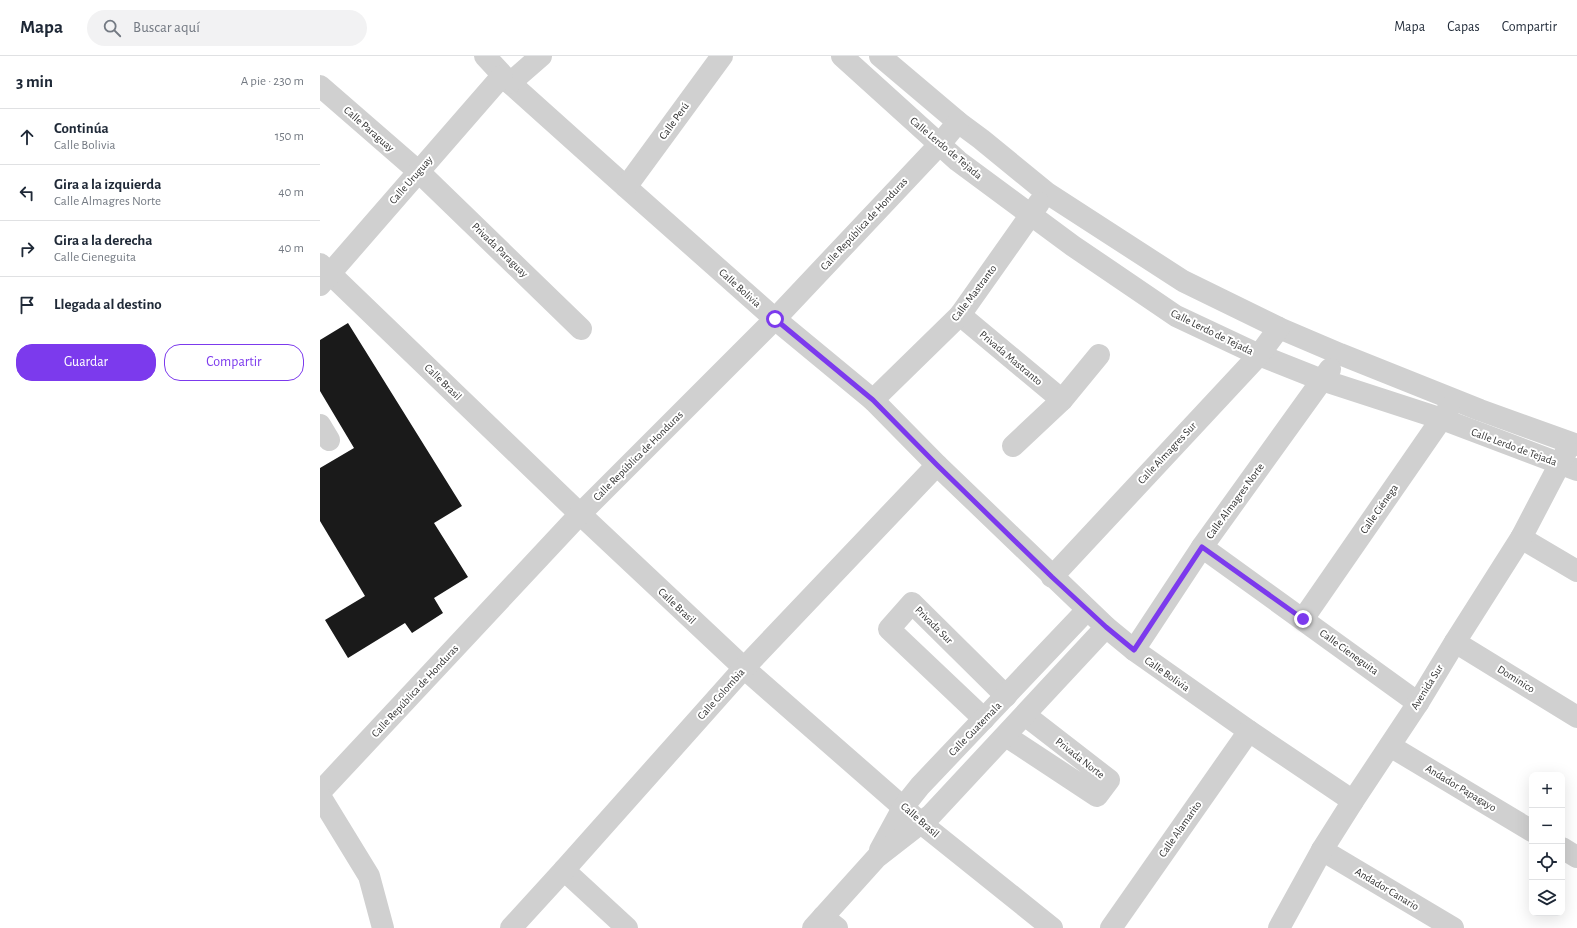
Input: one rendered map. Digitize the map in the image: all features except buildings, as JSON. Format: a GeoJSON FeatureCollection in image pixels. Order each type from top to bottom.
{"type":"FeatureCollection","features":[{"type":"Feature","properties":{"kind":"street","name":"Calle Bolivia"},"geometry":{"type":"LineString","coordinates":[[485,56],[506,80],[626,187],[775,319],[873,400],[937,465],[1052,577],[1106,627],[1134,650],[1249,731],[1353,801]]}},
{"type":"Feature","properties":{"kind":"street","name":"Calle Uruguay"},"geometry":{"type":"LineString","coordinates":[[323,274],[506,80],[541,56]]}},
{"type":"Feature","properties":{"kind":"street","name":"Calle Perú"},"geometry":{"type":"LineString","coordinates":[[626,187],[722,56]]}},
{"type":"Feature","properties":{"kind":"street","name":"Calle Lerdo de Tejada"},"geometry":{"type":"LineString","coordinates":[[842,56],[958,161],[1073,246],[1176,316],[1259,355],[1322,380],[1442,419],[1569,467]]}},
{"type":"Feature","properties":{"kind":"street"},"geometry":{"type":"LineString","coordinates":[[880,56],[958,122],[1047,193],[1183,281],[1279,328],[1340,354],[1480,410],[1574,444]]}},
{"type":"Feature","properties":{"kind":"street","name":"Calle Paraguay"},"geometry":{"type":"LineString","coordinates":[[320,86],[419,172]]}},
{"type":"Feature","properties":{"kind":"street","name":"Calle República de Honduras"},"geometry":{"type":"LineString","coordinates":[[320,792],[580,514],[775,319],[940,144],[958,122]]}},
{"type":"Feature","properties":{"kind":"street","name":"Privada Paraguay"},"geometry":{"type":"LineString","coordinates":[[419,172],[581,329]]}},
{"type":"Feature","properties":{"kind":"street","name":"Calle Mastranto"},"geometry":{"type":"LineString","coordinates":[[873,400],[960,315],[1047,193]]}},
{"type":"Feature","properties":{"kind":"street","name":"Calle Brasil"},"geometry":{"type":"LineString","coordinates":[[323,274],[744,668],[904,806],[921,823],[1052,928]]}},
{"type":"Feature","properties":{"kind":"street","name":"Privada Mastranto"},"geometry":{"type":"LineString","coordinates":[[960,315],[1062,400]]}},
{"type":"Feature","properties":{"kind":"street","name":"Calle Almagres Sur"},"geometry":{"type":"LineString","coordinates":[[1052,577],[1259,355],[1279,328]]}},
{"type":"Feature","properties":{"kind":"street","name":"Calle Almagres Norte"},"geometry":{"type":"LineString","coordinates":[[1134,650],[1202,547],[1340,354]]}},
{"type":"Feature","properties":{"kind":"street"},"geometry":{"type":"LineString","coordinates":[[1014,446],[1062,400],[1099,355]]}},
{"type":"Feature","properties":{"kind":"street","name":"Calle Ciénega"},"geometry":{"type":"LineString","coordinates":[[1303,619],[1455,399]]}},
{"type":"Feature","properties":{"kind":"street","name":"Avenida Sur"},"geometry":{"type":"LineString","coordinates":[[1279,928],[1322,850],[1418,703],[1521,538],[1569,467],[1574,444]]}},
{"type":"Feature","properties":{"kind":"street","name":"Calle Colombia"},"geometry":{"type":"LineString","coordinates":[[511,928],[744,668],[937,465]]}},
{"type":"Feature","properties":{"kind":"street"},"geometry":{"type":"LineString","coordinates":[[1521,538],[1577,571]]}},
{"type":"Feature","properties":{"kind":"street","name":"Calle Cieneguita"},"geometry":{"type":"LineString","coordinates":[[1202,547],[1418,703]]}},
{"type":"Feature","properties":{"kind":"street","name":"Privada Sur"},"geometry":{"type":"LineString","coordinates":[[984,719],[889,629],[912,603],[1006,696]]}},
{"type":"Feature","properties":{"kind":"street","name":"Calle Guatemala"},"geometry":{"type":"LineString","coordinates":[[824,924],[877,857],[904,806],[920,786],[1087,610]]}},
{"type":"Feature","properties":{"kind":"street","name":"Calle Guatemala"},"geometry":{"type":"LineString","coordinates":[[877,857],[931,815],[1106,627]]}},
{"type":"Feature","properties":{"kind":"street","name":"Dominico"},"geometry":{"type":"LineString","coordinates":[[1455,642],[1577,717]]}},
{"type":"Feature","properties":{"kind":"street","name":"Privada Norte"},"geometry":{"type":"LineString","coordinates":[[1006,736],[1097,796],[1109,780],[1025,715]]}},
{"type":"Feature","properties":{"kind":"street","name":"Calle Alamarito"},"geometry":{"type":"LineString","coordinates":[[1111,928],[1249,731]]}},
{"type":"Feature","properties":{"kind":"street","name":"Andador Papagayo"},"geometry":{"type":"LineString","coordinates":[[1390,746],[1529,828]]}},
{"type":"Feature","properties":{"kind":"street"},"geometry":{"type":"LineString","coordinates":[[320,796],[369,876],[383,928]]}},
{"type":"Feature","properties":{"kind":"street","name":"Andador Canario"},"geometry":{"type":"LineString","coordinates":[[1322,850],[1453,928]]}},
{"type":"Feature","properties":{"kind":"street"},"geometry":{"type":"LineString","coordinates":[[1565,850],[1577,857]]}},
{"type":"Feature","properties":{"kind":"street"},"geometry":{"type":"LineString","coordinates":[[564,870],[626,928]]}},
{"type":"Feature","properties":{"kind":"route"},"geometry":{"type":"LineString","coordinates":[[775,319],[873,400],[937,465],[1052,577],[1106,627],[1134,650],[1202,547],[1303,619]]}}]}
